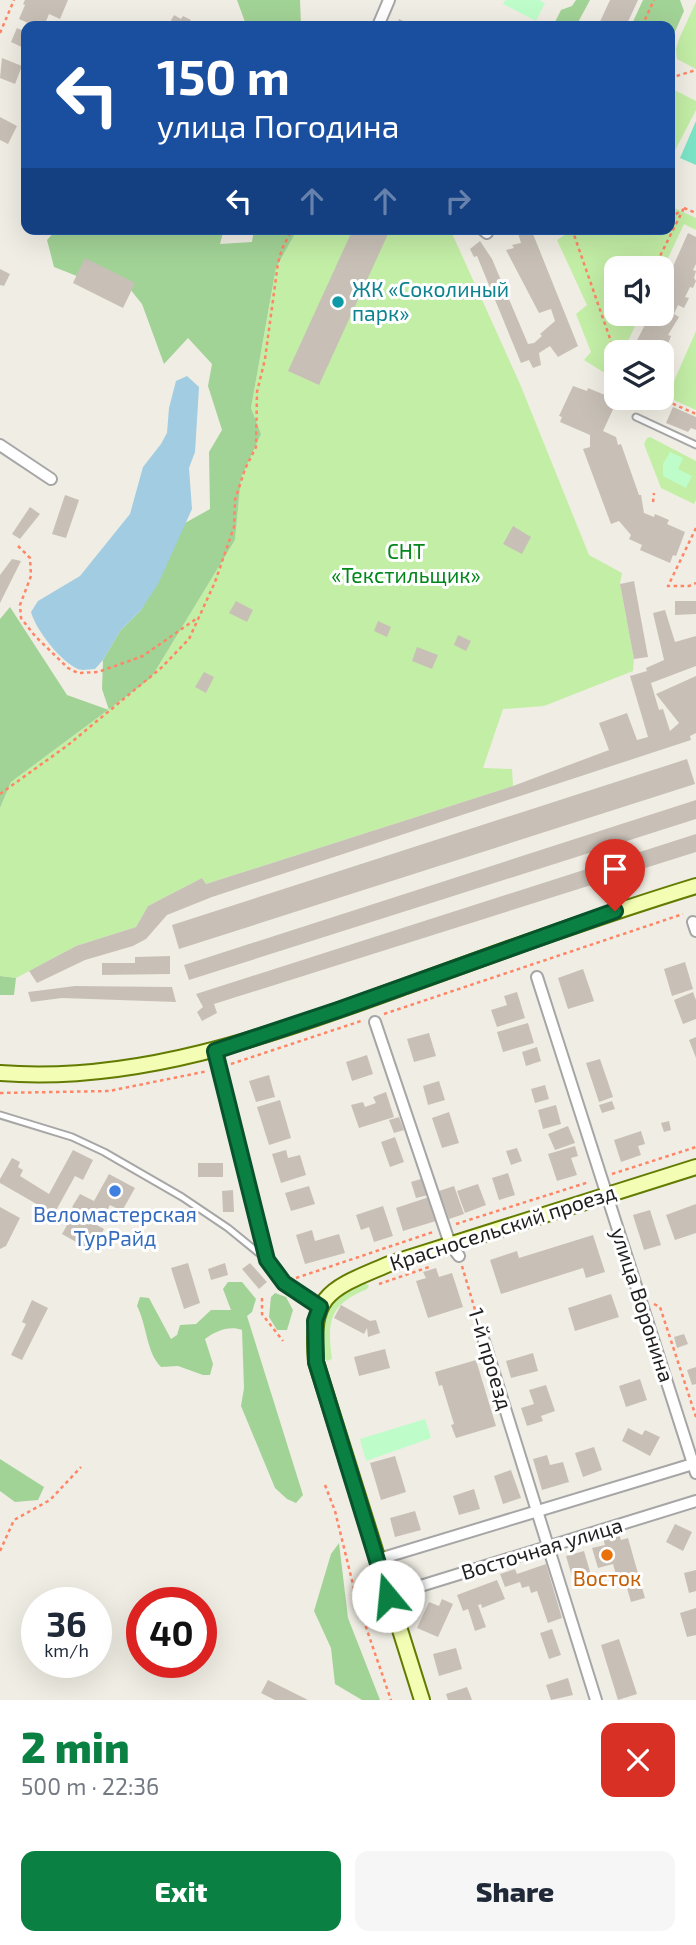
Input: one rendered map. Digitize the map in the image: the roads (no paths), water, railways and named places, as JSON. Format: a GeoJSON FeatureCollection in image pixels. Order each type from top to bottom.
{"type":"FeatureCollection","features":[{"type":"Feature","properties":{"kind":"street"},"geometry":{"type":"LineString","coordinates":[[380,21],[388,0]]}},
{"type":"Feature","properties":{"kind":"street"},"geometry":{"type":"LineString","coordinates":[[0,444],[51,479]]}},
{"type":"Feature","properties":{"kind":"street"},"geometry":{"type":"LineString","coordinates":[[0,1073],[104,1072],[215,1051],[615,911],[696,886]]}},
{"type":"Feature","properties":{"kind":"street","name":"улица Воронина"},"geometry":{"type":"LineString","coordinates":[[537,977],[695,1469]]}},
{"type":"Feature","properties":{"kind":"street"},"geometry":{"type":"LineString","coordinates":[[373,1019],[444,1228],[454,1250]]}},
{"type":"Feature","properties":{"kind":"street"},"geometry":{"type":"LineString","coordinates":[[215,1051],[267,1260],[284,1283],[320,1307],[315,1321],[316,1362],[422,1700]]}},
{"type":"Feature","properties":{"kind":"street","name":"Красносельский проезд"},"geometry":{"type":"LineString","coordinates":[[320,1307],[328,1295],[342,1285],[389,1264],[454,1250],[607,1194],[696,1167]]}},
{"type":"Feature","properties":{"kind":"street","name":"1-й проезд"},"geometry":{"type":"LineString","coordinates":[[484,1340],[596,1700]]}},
{"type":"Feature","properties":{"kind":"street"},"geometry":{"type":"LineString","coordinates":[[376,1560],[536,1512],[695,1469]]}},
{"type":"Feature","properties":{"kind":"street","name":"Восточная улица"},"geometry":{"type":"LineString","coordinates":[[388,1596],[696,1501]]}},
{"type":"Feature","properties":{"kind":"lane"},"geometry":{"type":"LineString","coordinates":[[636,417],[696,445]]}},
{"type":"Feature","properties":{"kind":"lane"},"geometry":{"type":"LineString","coordinates":[[0,1115],[72,1137],[104,1152],[228,1228],[267,1260]]}},
{"type":"Feature","properties":{"kind":"water"},"geometry":{"type":"Polygon","coordinates":[[[187,376],[199,387],[195,452],[189,468],[192,509],[158,584],[141,610],[120,631],[95,669],[78,669],[50,644],[31,612],[38,601],[80,576],[130,514],[143,467],[167,433],[169,408],[176,381],[187,376]]]}},
{"type":"Feature","properties":{"kind":"place","name":"ЖК «Соколиный парк»"},"geometry":{"type":"Point","coordinates":[338,302]}},
{"type":"Feature","properties":{"kind":"place","name":"Веломастерская ТурРайд"},"geometry":{"type":"Point","coordinates":[115,1191]}},
{"type":"Feature","properties":{"kind":"place","name":"Восток"},"geometry":{"type":"Point","coordinates":[607,1555]}},
{"type":"Feature","properties":{"kind":"park label","name":"СНТ «Текстильщик»"},"geometry":{"type":"Point","coordinates":[406,564]}}]}
